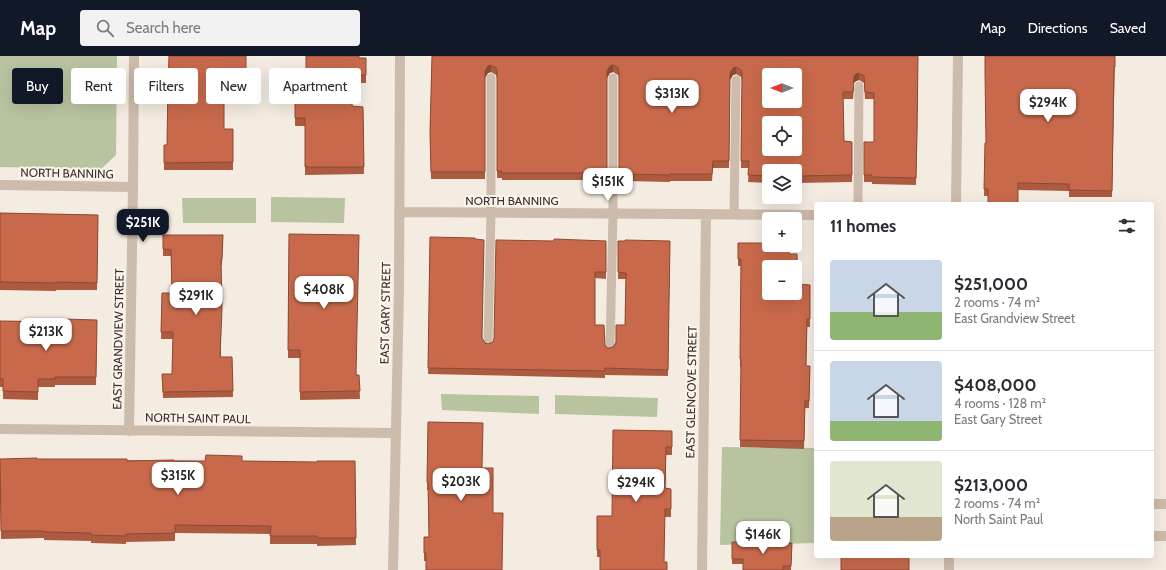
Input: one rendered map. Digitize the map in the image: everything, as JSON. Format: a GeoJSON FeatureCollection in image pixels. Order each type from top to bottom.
{"type":"FeatureCollection","features":[{"type":"Feature","properties":{"kind":"street","name":"EAST GRANDVIEW STREET"},"geometry":{"type":"LineString","coordinates":[[129,430],[134,56]]}},
{"type":"Feature","properties":{"kind":"street","name":"EAST GARY STREET"},"geometry":{"type":"LineString","coordinates":[[393,570],[400,212],[400,56]]}},
{"type":"Feature","properties":{"kind":"street"},"geometry":{"type":"LineString","coordinates":[[956,202],[958,56]]}},
{"type":"Feature","properties":{"kind":"street","name":"NORTH BANNING"},"geometry":{"type":"LineString","coordinates":[[0,185],[133,187]]}},
{"type":"Feature","properties":{"kind":"street","name":"NORTH BANNING"},"geometry":{"type":"LineString","coordinates":[[400,212],[814,215]]}},
{"type":"Feature","properties":{"kind":"street","name":"EAST GLENCOVE STREET"},"geometry":{"type":"LineString","coordinates":[[702,570],[706,214]]}},
{"type":"Feature","properties":{"kind":"street","name":"NORTH SAINT PAUL"},"geometry":{"type":"LineString","coordinates":[[0,429],[395,433]]}},
{"type":"Feature","properties":{"kind":"street"},"geometry":{"type":"LineString","coordinates":[[1154,504],[1166,504]]}},
{"type":"Feature","properties":{"kind":"street"},"geometry":{"type":"LineString","coordinates":[[1154,536],[1166,536]]}},
{"type":"Feature","properties":{"kind":"street"},"geometry":{"type":"LineString","coordinates":[[949,570],[950,558]]}},
{"type":"Feature","properties":{"kind":"lane"},"geometry":{"type":"LineString","coordinates":[[488,345],[490,78]]}},
{"type":"Feature","properties":{"kind":"lane"},"geometry":{"type":"LineString","coordinates":[[610,349],[613,213],[613,78]]}},
{"type":"Feature","properties":{"kind":"lane"},"geometry":{"type":"LineString","coordinates":[[734,214],[736,80]]}},
{"type":"Feature","properties":{"kind":"lane"},"geometry":{"type":"LineString","coordinates":[[858,86],[858,202]]}},
{"type":"Feature","properties":{"kind":"green space"},"geometry":{"type":"Polygon","coordinates":[[[0,56],[117,56],[117,68],[71,68],[71,104],[117,104],[116,155],[101,169],[0,167],[0,56]]]}},
{"type":"Feature","properties":{"kind":"green space"},"geometry":{"type":"Polygon","coordinates":[[[271,197],[345,198],[344,223],[271,222],[271,197]]]}},
{"type":"Feature","properties":{"kind":"green space"},"geometry":{"type":"Polygon","coordinates":[[[182,198],[256,198],[256,223],[183,223],[182,198]]]}},
{"type":"Feature","properties":{"kind":"green space"},"geometry":{"type":"Polygon","coordinates":[[[441,394],[539,396],[539,414],[442,410],[441,394]]]}},
{"type":"Feature","properties":{"kind":"green space"},"geometry":{"type":"Polygon","coordinates":[[[555,395],[658,398],[657,417],[555,414],[555,395]]]}},
{"type":"Feature","properties":{"kind":"green space"},"geometry":{"type":"Polygon","coordinates":[[[722,447],[814,448],[814,543],[720,545],[722,447]]]}},
{"type":"Feature","properties":{"kind":"building"},"geometry":{"type":"Polygon","coordinates":[[[169,56],[246,56],[246,68],[206,68],[206,104],[224,104],[224,129],[233,129],[233,162],[164,163],[164,145],[167,145],[168,104],[198,104],[198,68],[169,68],[169,56]]]}},
{"type":"Feature","properties":{"kind":"building"},"geometry":{"type":"Polygon","coordinates":[[[306,56],[359,56],[359,58],[366,58],[366,75],[361,75],[361,68],[306,68],[306,56]]]}},
{"type":"Feature","properties":{"kind":"building"},"geometry":{"type":"Polygon","coordinates":[[[432,56],[918,56],[916,178],[872,177],[872,175],[864,175],[864,142],[874,142],[874,93],[865,92],[864,76],[859,73],[854,76],[853,92],[843,92],[844,141],[852,142],[852,175],[802,176],[802,164],[762,164],[762,176],[748,175],[749,161],[741,161],[742,73],[741,70],[736,67],[733,68],[730,73],[729,161],[713,161],[712,174],[670,175],[619,173],[619,71],[618,68],[613,65],[610,66],[607,71],[607,173],[502,173],[502,171],[497,171],[497,71],[496,68],[491,65],[488,66],[485,71],[485,172],[431,172],[430,132],[432,56]]]}},
{"type":"Feature","properties":{"kind":"building"},"geometry":{"type":"Polygon","coordinates":[[[985,56],[1115,56],[1112,191],[1069,190],[1069,184],[1018,183],[1018,202],[988,202],[988,189],[984,189],[986,143],[985,56]]]}},
{"type":"Feature","properties":{"kind":"building"},"geometry":{"type":"Polygon","coordinates":[[[295,104],[352,104],[352,106],[363,107],[364,167],[305,167],[305,118],[295,118],[295,104]]]}},
{"type":"Feature","properties":{"kind":"building"},"geometry":{"type":"Polygon","coordinates":[[[0,213],[98,215],[97,283],[0,282],[0,213]]]}},
{"type":"Feature","properties":{"kind":"building"},"geometry":{"type":"Polygon","coordinates":[[[289,234],[359,235],[356,375],[359,375],[360,391],[300,392],[300,350],[288,350],[289,234]]]}},
{"type":"Feature","properties":{"kind":"building"},"geometry":{"type":"Polygon","coordinates":[[[163,235],[223,235],[221,259],[222,309],[220,357],[232,357],[233,391],[163,392],[162,374],[172,374],[173,332],[161,332],[162,293],[172,293],[171,250],[163,249],[163,235]]]}},
{"type":"Feature","properties":{"kind":"building"},"geometry":{"type":"Polygon","coordinates":[[[430,237],[475,238],[484,240],[482,338],[485,343],[488,344],[493,342],[494,339],[496,240],[554,241],[554,239],[606,241],[606,272],[595,272],[595,325],[604,325],[605,345],[607,348],[613,347],[616,343],[616,325],[625,325],[626,273],[618,272],[618,241],[670,241],[668,370],[605,368],[605,371],[428,368],[430,237]]]}},
{"type":"Feature","properties":{"kind":"building"},"geometry":{"type":"Polygon","coordinates":[[[738,243],[762,243],[762,252],[789,252],[789,254],[797,254],[797,260],[762,260],[762,300],[802,300],[802,284],[810,285],[810,319],[807,319],[806,366],[810,366],[809,401],[805,401],[804,441],[740,440],[741,259],[738,259],[738,243]]]}},
{"type":"Feature","properties":{"kind":"building"},"geometry":{"type":"Polygon","coordinates":[[[63,319],[97,320],[96,377],[55,377],[55,379],[38,379],[38,392],[3,391],[3,379],[0,379],[0,321],[63,322],[63,319]]]}},
{"type":"Feature","properties":{"kind":"building"},"geometry":{"type":"Polygon","coordinates":[[[428,422],[483,423],[482,468],[493,468],[493,513],[503,513],[502,570],[426,570],[424,537],[429,537],[427,482],[428,422]]]}},
{"type":"Feature","properties":{"kind":"building"},"geometry":{"type":"Polygon","coordinates":[[[613,430],[672,431],[672,447],[666,447],[665,488],[671,489],[671,509],[665,509],[664,562],[667,562],[667,570],[600,570],[600,550],[597,550],[597,516],[612,516],[613,430]]]}},
{"type":"Feature","properties":{"kind":"building"},"geometry":{"type":"Polygon","coordinates":[[[206,455],[242,456],[242,461],[355,461],[356,538],[270,536],[271,526],[175,525],[175,533],[126,534],[126,536],[44,531],[1,531],[0,459],[37,458],[127,459],[127,461],[205,461],[206,455]]]}},
{"type":"Feature","properties":{"kind":"building"},"geometry":{"type":"Polygon","coordinates":[[[732,542],[792,543],[791,566],[783,566],[783,570],[743,570],[743,559],[732,559],[732,542]]]}},
{"type":"Feature","properties":{"kind":"building"},"geometry":{"type":"Polygon","coordinates":[[[841,558],[909,558],[909,570],[841,570],[841,558]]]}}]}
